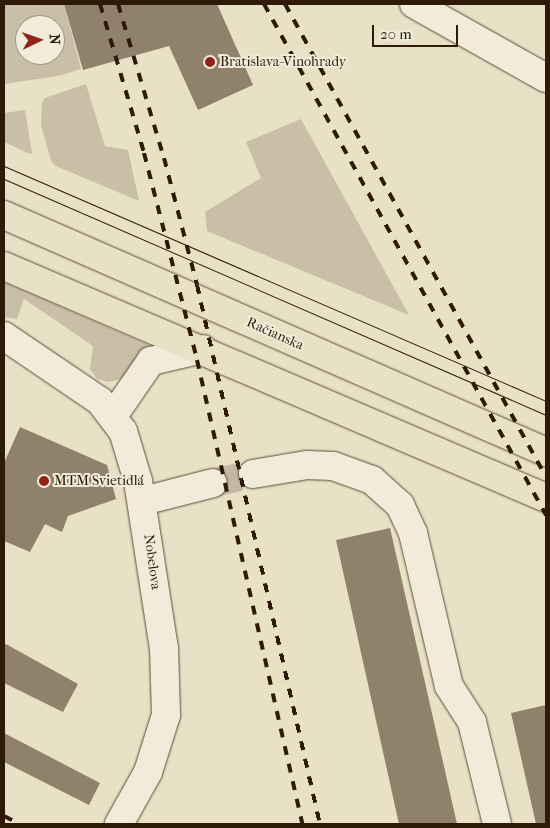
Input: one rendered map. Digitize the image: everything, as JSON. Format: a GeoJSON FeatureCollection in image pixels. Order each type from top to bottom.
{"type":"FeatureCollection","features":[{"type":"Feature","properties":{"kind":"main road","name":"Račianska"},"geometry":{"type":"LineString","coordinates":[[4,215],[546,452]]}},
{"type":"Feature","properties":{"kind":"main road"},"geometry":{"type":"LineString","coordinates":[[4,266],[204,349],[546,498]]}},
{"type":"Feature","properties":{"kind":"street"},"geometry":{"type":"LineString","coordinates":[[414,4],[546,78]]}},
{"type":"Feature","properties":{"kind":"street"},"geometry":{"type":"LineString","coordinates":[[4,336],[100,401],[113,416],[151,361],[204,349]]}},
{"type":"Feature","properties":{"kind":"street","name":"Nobelova"},"geometry":{"type":"LineString","coordinates":[[113,416],[129,448],[142,501],[164,648],[166,715],[148,772],[119,824]]}},
{"type":"Feature","properties":{"kind":"street"},"geometry":{"type":"LineString","coordinates":[[253,474],[298,466],[333,466],[372,480],[400,505],[413,533],[449,686],[472,722],[497,824]]}},
{"type":"Feature","properties":{"kind":"street"},"geometry":{"type":"LineString","coordinates":[[142,501],[213,483]]}},
{"type":"Feature","properties":{"kind":"shaded area"},"geometry":{"type":"Polygon","coordinates":[[[4,4],[64,4],[81,69],[58,76],[4,84],[4,4]]]}},
{"type":"Feature","properties":{"kind":"shaded area"},"geometry":{"type":"Polygon","coordinates":[[[86,84],[105,146],[128,150],[139,201],[56,166],[51,161],[41,125],[42,103],[45,98],[86,84]]]}},
{"type":"Feature","properties":{"kind":"shaded area"},"geometry":{"type":"Polygon","coordinates":[[[25,110],[32,153],[30,154],[4,142],[4,113],[25,110]]]}},
{"type":"Feature","properties":{"kind":"shaded area"},"geometry":{"type":"Polygon","coordinates":[[[301,119],[409,315],[207,231],[205,212],[261,178],[246,142],[301,119]]]}},
{"type":"Feature","properties":{"kind":"shaded area"},"geometry":{"type":"Polygon","coordinates":[[[4,282],[147,344],[150,350],[121,379],[109,382],[97,379],[90,369],[93,346],[24,299],[17,319],[4,317],[4,282]]]}},
{"type":"Feature","properties":{"kind":"building"},"geometry":{"type":"Polygon","coordinates":[[[64,4],[217,4],[253,85],[198,110],[169,46],[83,70],[64,4]]]}},
{"type":"Feature","properties":{"kind":"building","name":"MTM Svietidlá"},"geometry":{"type":"Polygon","coordinates":[[[20,427],[107,465],[116,499],[68,516],[62,532],[45,524],[30,552],[4,541],[4,463],[20,427]]]}},
{"type":"Feature","properties":{"kind":"building"},"geometry":{"type":"Polygon","coordinates":[[[390,528],[457,824],[399,824],[336,540],[390,528]]]}},
{"type":"Feature","properties":{"kind":"building"},"geometry":{"type":"Polygon","coordinates":[[[4,643],[78,684],[63,712],[4,683],[4,643]]]}},
{"type":"Feature","properties":{"kind":"building"},"geometry":{"type":"Polygon","coordinates":[[[546,705],[546,824],[536,824],[511,713],[546,705]]]}},
{"type":"Feature","properties":{"kind":"building"},"geometry":{"type":"Polygon","coordinates":[[[4,733],[100,783],[89,805],[4,762],[4,733]]]}},
{"type":"Feature","properties":{"kind":"tunnel"},"geometry":{"type":"LineString","coordinates":[[213,483],[253,474]]}},
{"type":"Feature","properties":{"kind":"tram line"},"geometry":{"type":"LineString","coordinates":[[4,166],[546,401]]}},
{"type":"Feature","properties":{"kind":"tram line"},"geometry":{"type":"LineString","coordinates":[[4,179],[546,415]]}},
{"type":"Feature","properties":{"kind":"railway"},"geometry":{"type":"LineString","coordinates":[[100,4],[144,153],[197,360],[302,824]]}},
{"type":"Feature","properties":{"kind":"railway"},"geometry":{"type":"LineString","coordinates":[[118,4],[164,158],[197,285],[320,824]]}},
{"type":"Feature","properties":{"kind":"railway"},"geometry":{"type":"LineString","coordinates":[[264,4],[546,515]]}},
{"type":"Feature","properties":{"kind":"railway"},"geometry":{"type":"LineString","coordinates":[[285,4],[546,477]]}},
{"type":"Feature","properties":{"kind":"railway"},"geometry":{"type":"LineString","coordinates":[[4,816],[20,824]]}},
{"type":"Feature","properties":{"kind":"place","name":"Bratislava-Vinohrady"},"geometry":{"type":"Point","coordinates":[210,62]}},
{"type":"Feature","properties":{"kind":"place","name":"MTM Svietidlá"},"geometry":{"type":"Point","coordinates":[44,481]}}]}
